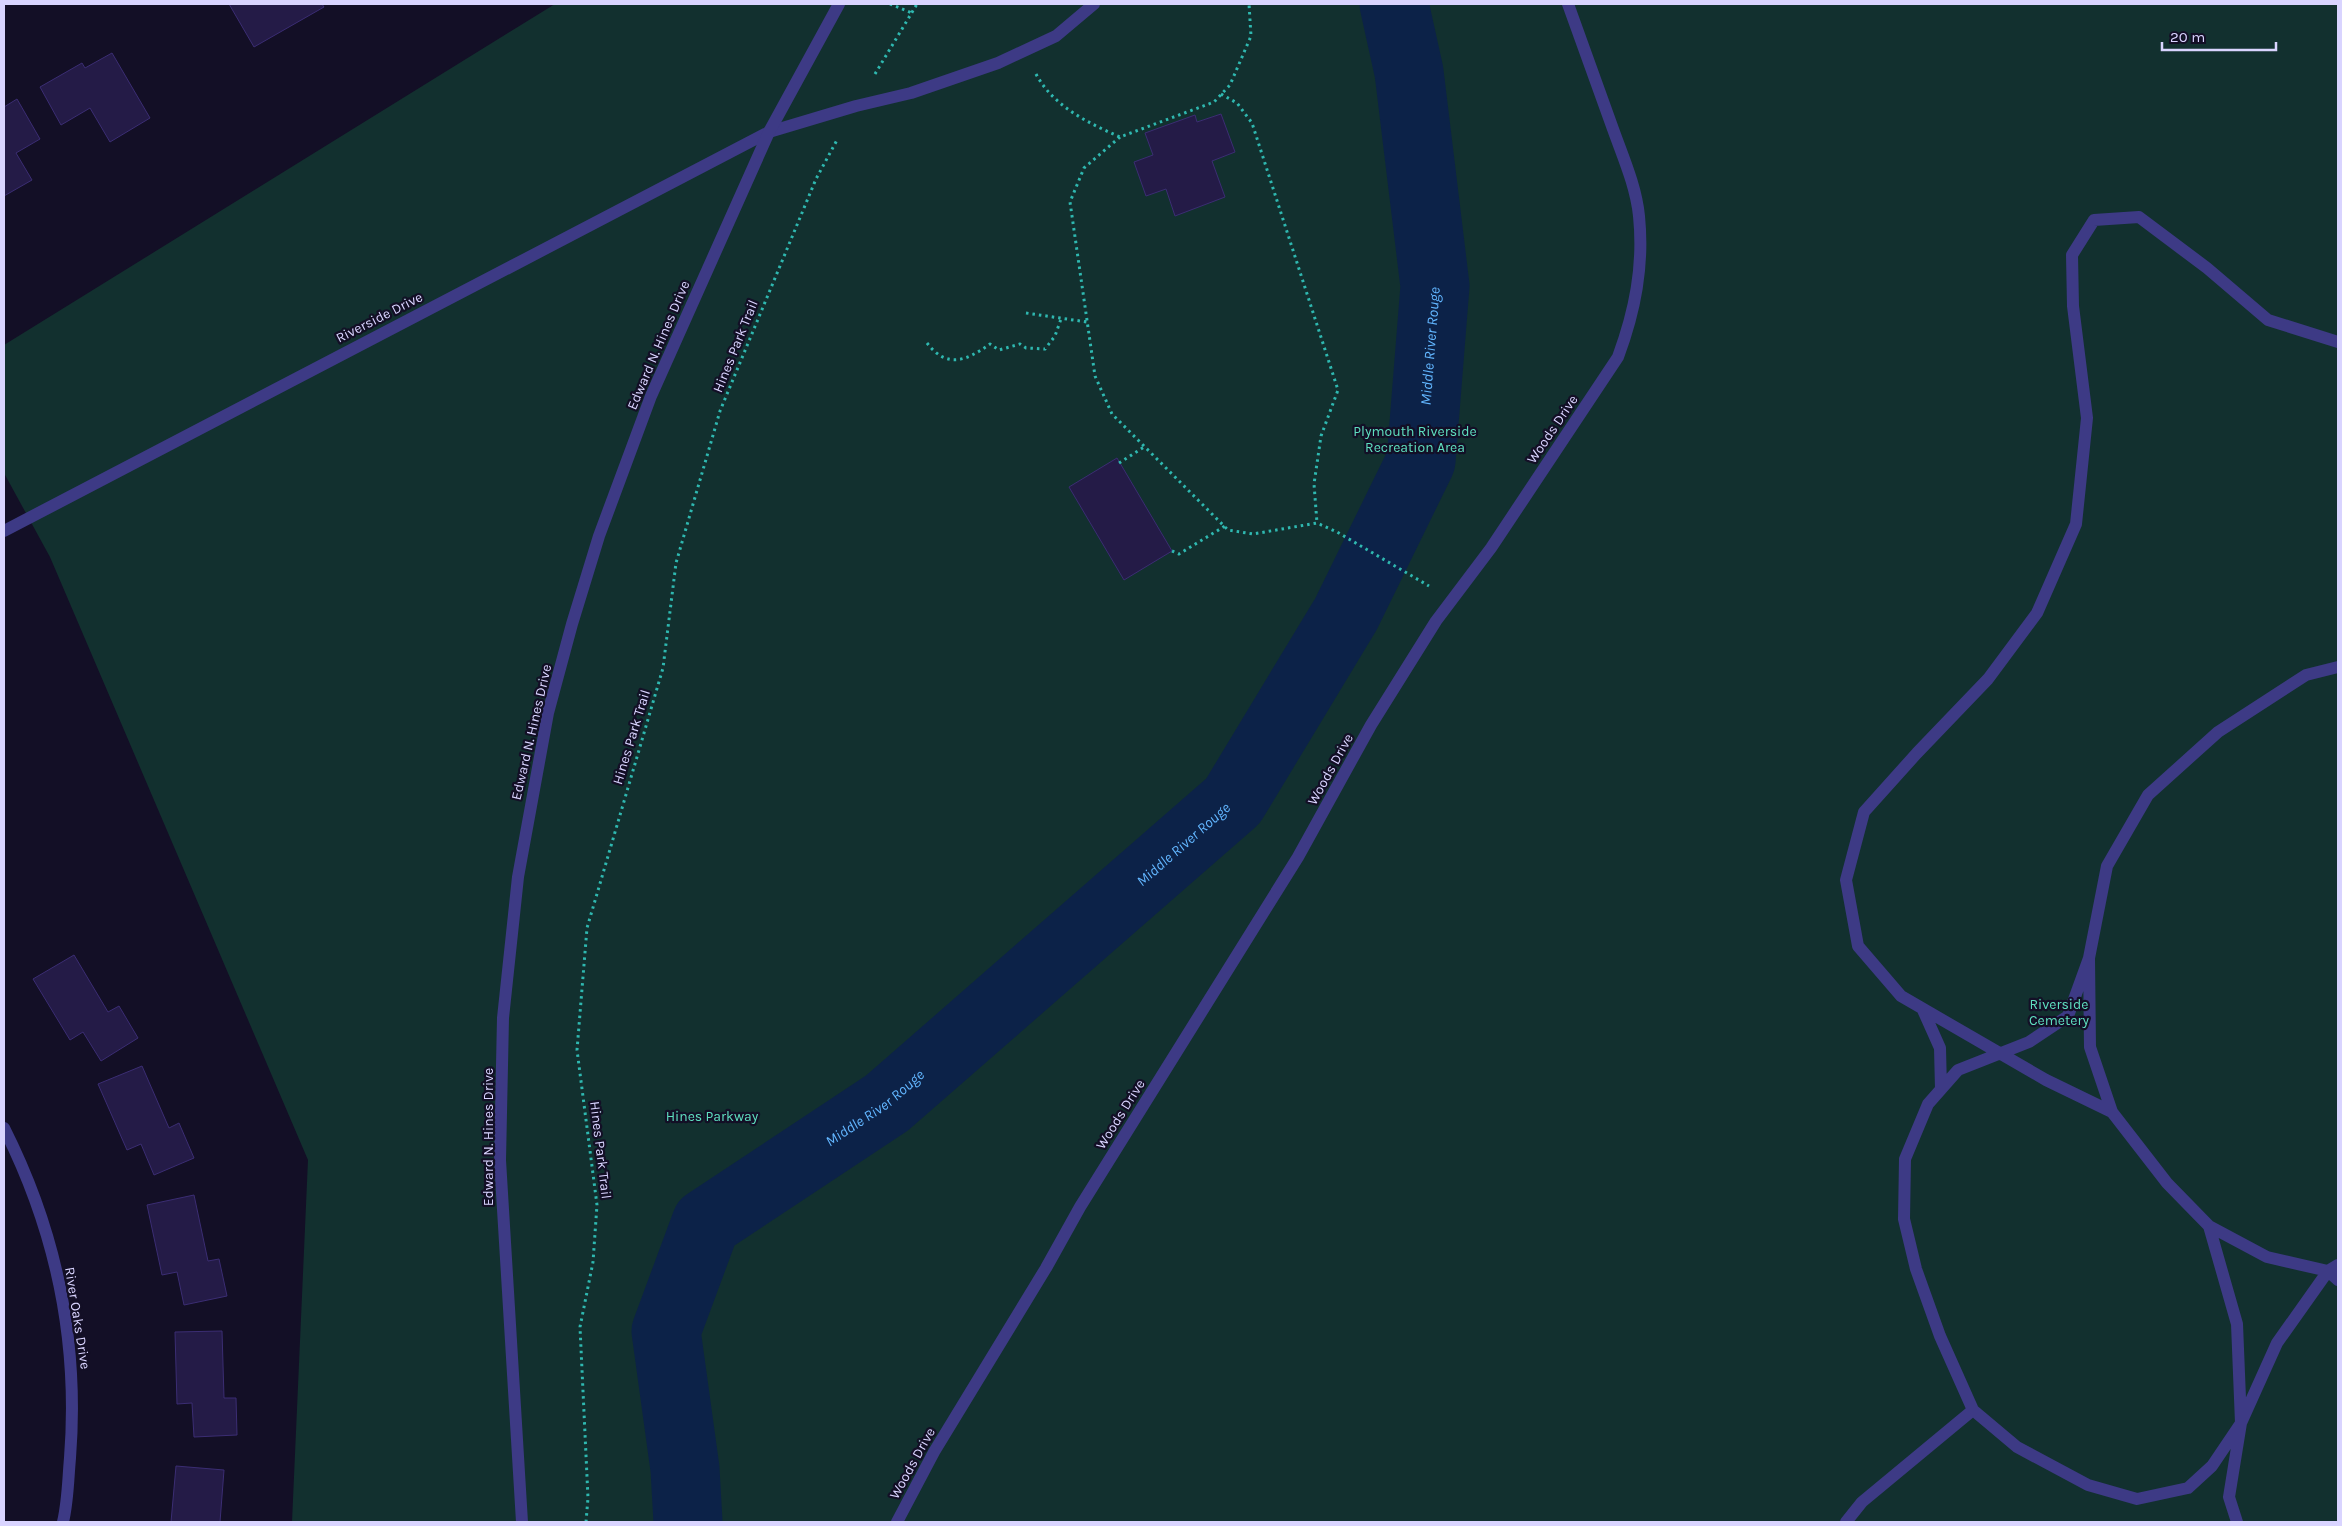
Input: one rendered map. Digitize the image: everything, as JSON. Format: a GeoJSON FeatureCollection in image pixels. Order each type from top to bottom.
{"type":"FeatureCollection","features":[{"type":"Feature","properties":{"kind":"street","name":"Edward N. Hines Drive"},"geometry":{"type":"LineString","coordinates":[[522,1522],[500,1160],[503,1018],[518,876],[530,803],[551,704],[572,624],[599,536],[651,396],[769,132],[839,4]]}},
{"type":"Feature","properties":{"kind":"street","name":"Riverside Drive"},"geometry":{"type":"LineString","coordinates":[[4,531],[769,132],[856,106],[911,93],[998,63],[1056,36],[1094,4]]}},
{"type":"Feature","properties":{"kind":"street","name":"Woods Drive"},"geometry":{"type":"LineString","coordinates":[[897,1522],[934,1452],[1046,1268],[1080,1207],[1298,857],[1371,726],[1436,621],[1491,548],[1618,357],[1631,323],[1638,291],[1641,246],[1639,214],[1632,182],[1568,4]]}},
{"type":"Feature","properties":{"kind":"street"},"geometry":{"type":"LineString","coordinates":[[2112,1112],[1999,1054],[1922,1010],[1901,996],[1858,946],[1846,880],[1864,812],[1994,672],[2037,613],[2076,524],[2087,418],[2073,306],[2072,255],[2094,220],[2139,218],[2207,268],[2268,320],[2338,342]]}},
{"type":"Feature","properties":{"kind":"street"},"geometry":{"type":"LineString","coordinates":[[2333,1268],[2277,1343],[2241,1423],[2212,1466],[2188,1488],[2137,1499],[2088,1485],[2018,1448],[1972,1410],[1940,1336],[1916,1269],[1904,1219],[1904,1159],[1928,1104],[1958,1070],[2029,1042],[2068,1016],[2089,958],[2107,866],[2148,795],[2218,732],[2306,675],[2338,667]]}},
{"type":"Feature","properties":{"kind":"street"},"geometry":{"type":"LineString","coordinates":[[2089,958],[2090,1047],[2112,1112],[2167,1183],[2209,1226],[2267,1257],[2333,1268]]}},
{"type":"Feature","properties":{"kind":"street"},"geometry":{"type":"LineString","coordinates":[[1922,1010],[1940,1048],[1941,1089]]}},
{"type":"Feature","properties":{"kind":"street","name":"River Oaks Drive"},"geometry":{"type":"LineString","coordinates":[[4,1128],[20,1160],[44,1225],[63,1301],[72,1360],[73,1423],[63,1522]]}},
{"type":"Feature","properties":{"kind":"street"},"geometry":{"type":"LineString","coordinates":[[2209,1226],[2237,1324],[2241,1423],[2229,1496],[2237,1522]]}},
{"type":"Feature","properties":{"kind":"street"},"geometry":{"type":"LineString","coordinates":[[2333,1268],[2338,1280]]}},
{"type":"Feature","properties":{"kind":"street"},"geometry":{"type":"LineString","coordinates":[[1846,1522],[1862,1502],[1972,1410]]}},
{"type":"Feature","properties":{"kind":"path"},"geometry":{"type":"LineString","coordinates":[[890,4],[912,14]]}},
{"type":"Feature","properties":{"kind":"path","name":"Hines Park Trail"},"geometry":{"type":"LineString","coordinates":[[586,1522],[588,1498],[580,1327],[593,1262],[597,1204],[577,1050],[587,928],[663,668],[676,563],[720,411],[816,179],[856,106],[917,4]]}},
{"type":"Feature","properties":{"kind":"path"},"geometry":{"type":"LineString","coordinates":[[1249,4],[1251,36],[1230,85],[1214,102],[1120,137],[1084,168],[1070,202],[1094,376],[1112,414],[1228,530],[1253,534],[1317,523],[1338,532],[1428,585]]}},
{"type":"Feature","properties":{"kind":"path"},"geometry":{"type":"LineString","coordinates":[[1024,51],[1039,80],[1064,108],[1098,128],[1120,137]]}},
{"type":"Feature","properties":{"kind":"path"},"geometry":{"type":"LineString","coordinates":[[1222,94],[1237,103],[1252,123],[1338,390],[1320,436],[1314,484],[1317,523]]}},
{"type":"Feature","properties":{"kind":"path"},"geometry":{"type":"LineString","coordinates":[[1026,313],[1087,322]]}},
{"type":"Feature","properties":{"kind":"path"},"geometry":{"type":"LineString","coordinates":[[927,342],[935,353],[946,360],[960,360],[990,344],[999,350],[1020,344],[1026,348],[1045,349],[1055,336],[1061,318]]}},
{"type":"Feature","properties":{"kind":"path"},"geometry":{"type":"LineString","coordinates":[[1119,462],[1144,447]]}},
{"type":"Feature","properties":{"kind":"path"},"geometry":{"type":"LineString","coordinates":[[1172,551],[1179,554],[1225,526]]}},
{"type":"Feature","properties":{"kind":"green space"},"geometry":{"type":"Polygon","coordinates":[[[555,4],[2338,4],[2338,1522],[292,1522],[308,1160],[50,557],[4,473],[4,345],[555,4]]]}},
{"type":"Feature","properties":{"kind":"building"},"geometry":{"type":"Polygon","coordinates":[[[229,4],[322,4],[324,7],[254,47],[229,4]]]}},
{"type":"Feature","properties":{"kind":"building"},"geometry":{"type":"Polygon","coordinates":[[[112,53],[150,118],[110,142],[90,108],[61,125],[40,87],[82,63],[85,68],[112,53]]]}},
{"type":"Feature","properties":{"kind":"building"},"geometry":{"type":"Polygon","coordinates":[[[17,99],[40,139],[16,153],[32,180],[4,196],[4,107],[17,99]]]}},
{"type":"Feature","properties":{"kind":"building"},"geometry":{"type":"Polygon","coordinates":[[[1221,114],[1235,152],[1212,161],[1225,197],[1175,216],[1166,189],[1146,196],[1134,162],[1153,155],[1145,133],[1195,115],[1197,122],[1221,114]]]}},
{"type":"Feature","properties":{"kind":"building"},"geometry":{"type":"Polygon","coordinates":[[[1117,458],[1172,551],[1124,580],[1069,487],[1117,458]]]}},
{"type":"Feature","properties":{"kind":"building"},"geometry":{"type":"Polygon","coordinates":[[[74,955],[108,1012],[119,1006],[138,1038],[101,1061],[83,1032],[70,1040],[33,979],[74,955]]]}},
{"type":"Feature","properties":{"kind":"building"},"geometry":{"type":"Polygon","coordinates":[[[142,1066],[169,1128],[179,1123],[194,1158],[154,1175],[141,1144],[127,1150],[98,1084],[142,1066]]]}},
{"type":"Feature","properties":{"kind":"building"},"geometry":{"type":"Polygon","coordinates":[[[194,1195],[208,1261],[219,1259],[227,1296],[184,1305],[177,1272],[162,1275],[147,1205],[194,1195]]]}},
{"type":"Feature","properties":{"kind":"building"},"geometry":{"type":"Polygon","coordinates":[[[222,1331],[224,1398],[236,1398],[237,1435],[194,1437],[192,1403],[177,1404],[175,1332],[222,1331]]]}},
{"type":"Feature","properties":{"kind":"building"},"geometry":{"type":"Polygon","coordinates":[[[176,1466],[224,1470],[220,1522],[171,1522],[176,1466]]]}},
{"type":"Feature","properties":{"kind":"waterway","name":"Middle River Rouge"},"geometry":{"type":"LineString","coordinates":[[688,1522],[685,1469],[666,1331],[706,1223],[887,1103],[1233,801],[1346,614],[1421,461],[1435,286],[1409,72],[1394,4]]}},
{"type":"Feature","properties":{"kind":"park label","name":"Plymouth Riverside Recreation Area"},"geometry":{"type":"Point","coordinates":[1415,440]}},
{"type":"Feature","properties":{"kind":"park label","name":"Riverside Cemetery"},"geometry":{"type":"Point","coordinates":[2059,1012]}},
{"type":"Feature","properties":{"kind":"park label","name":"Hines Parkway"},"geometry":{"type":"Point","coordinates":[712,1116]}}]}
